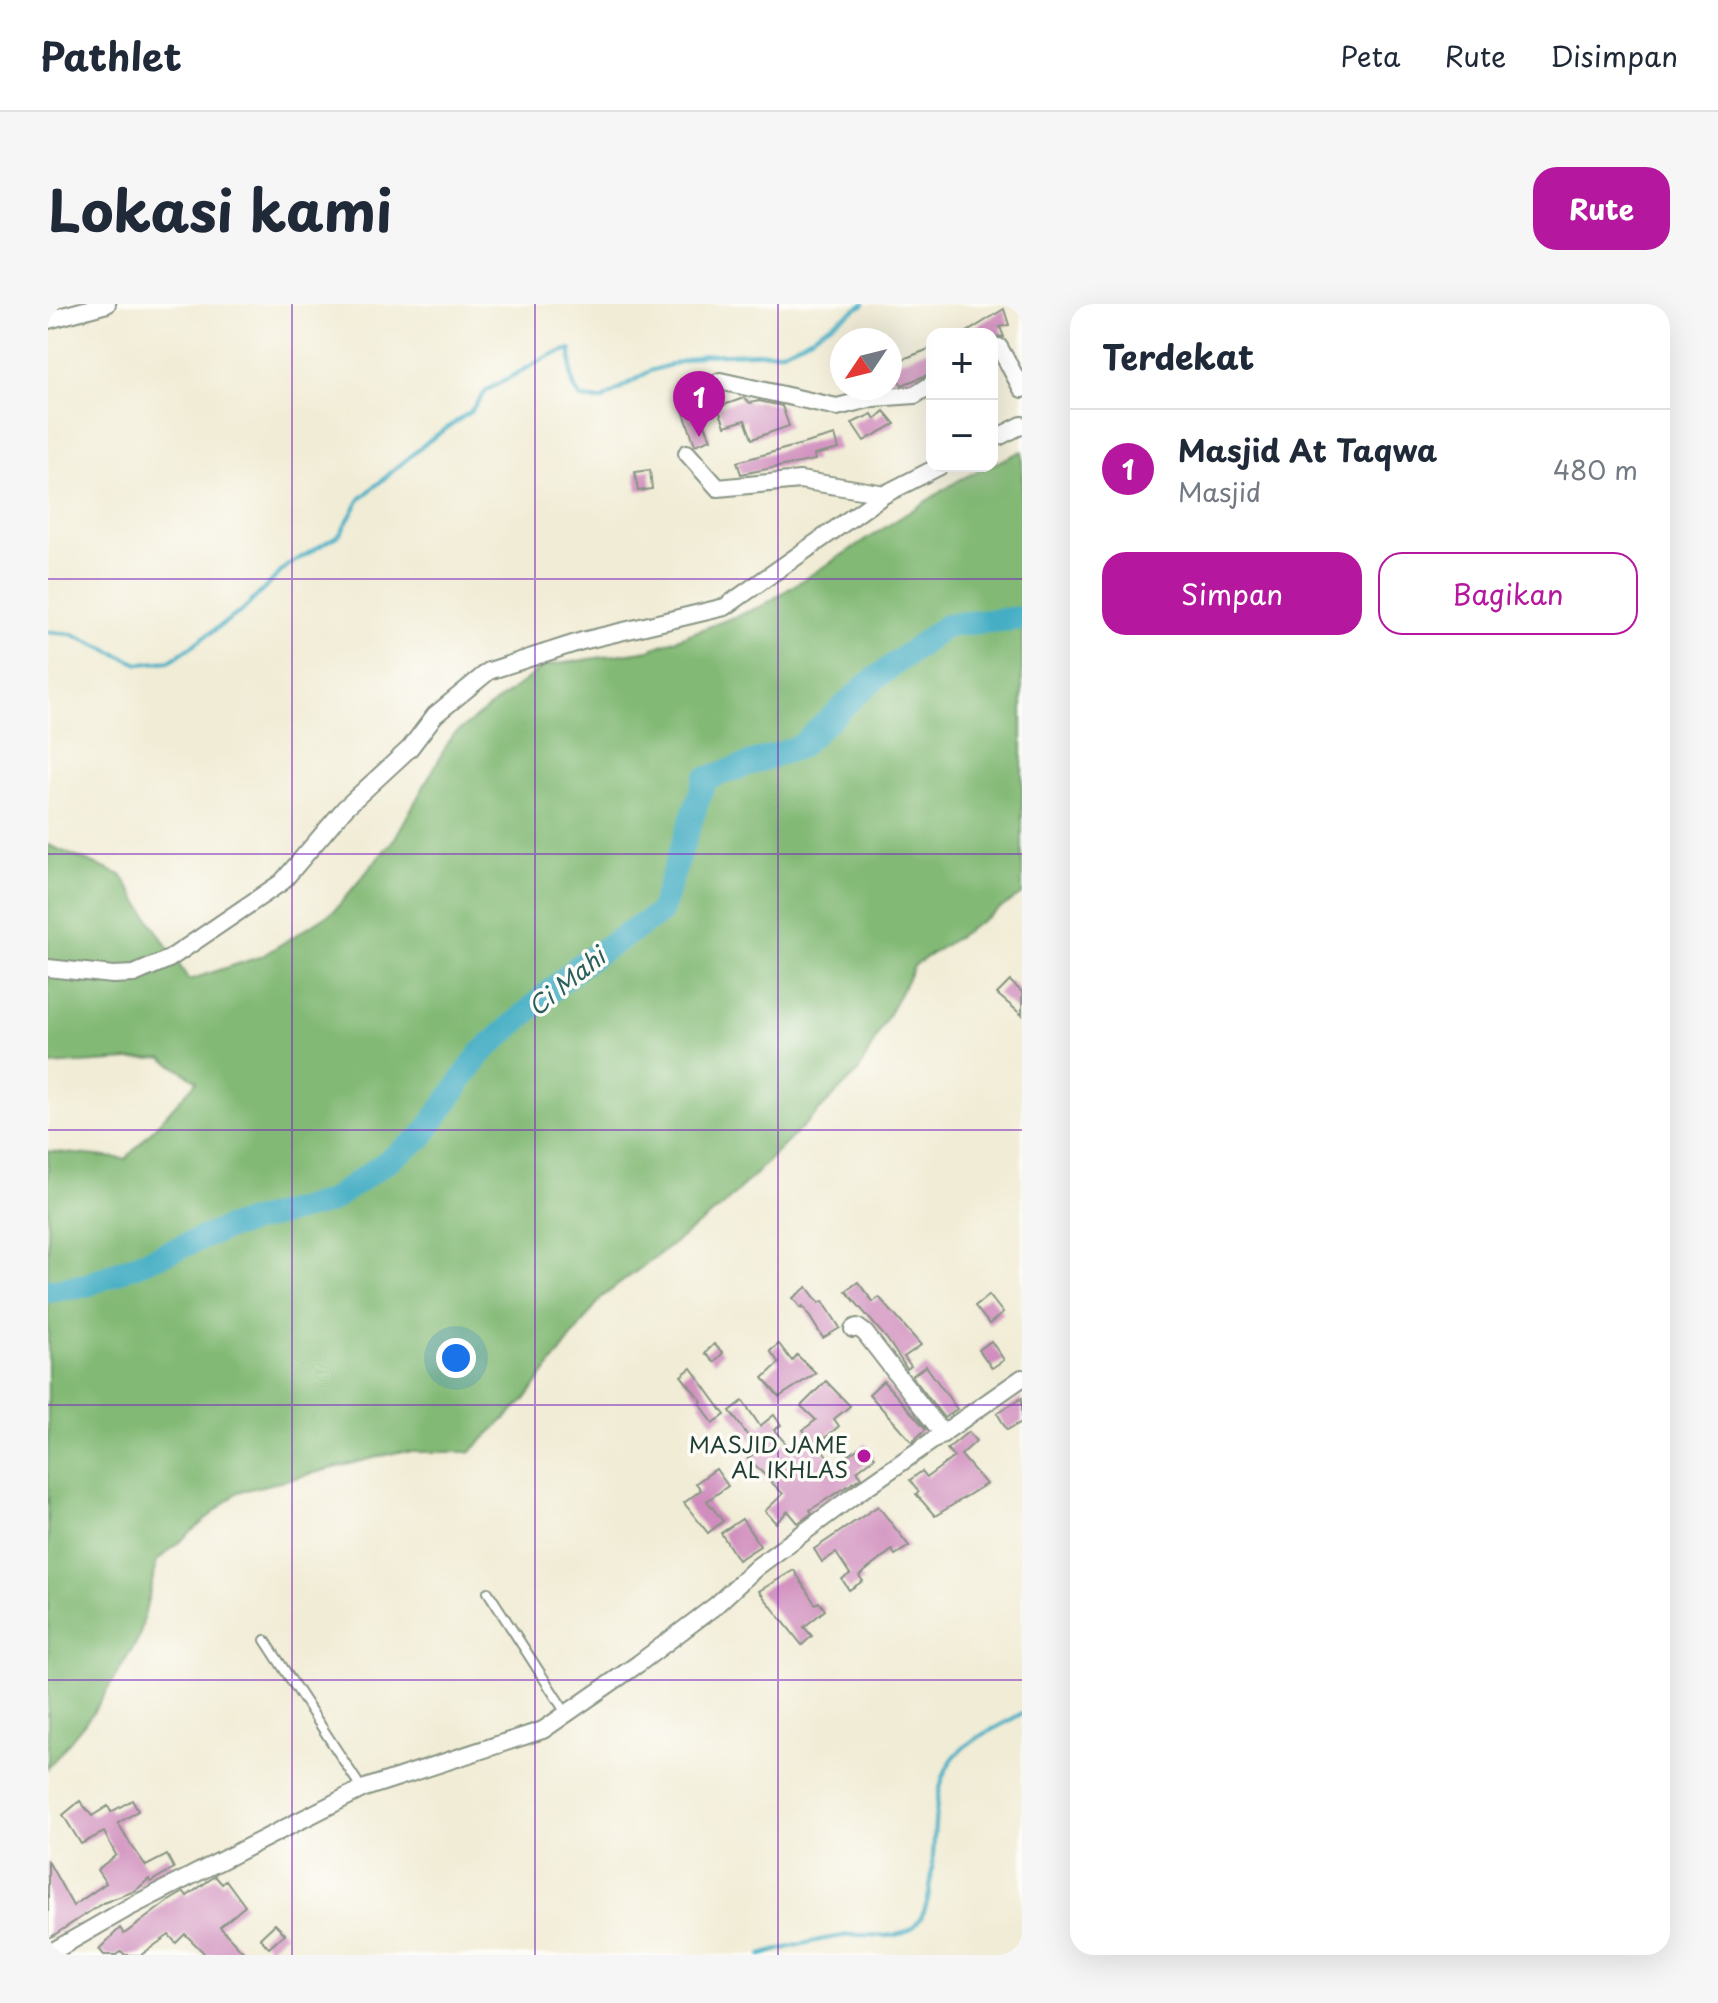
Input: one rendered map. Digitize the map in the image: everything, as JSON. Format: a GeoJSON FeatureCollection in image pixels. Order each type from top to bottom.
{"type":"FeatureCollection","features":[{"type":"Feature","properties":{"kind":"street"},"geometry":{"type":"LineString","coordinates":[[48,320],[107,304]]}},
{"type":"Feature","properties":{"kind":"street"},"geometry":{"type":"LineString","coordinates":[[998,347],[1022,389]]}},
{"type":"Feature","properties":{"kind":"street"},"geometry":{"type":"LineString","coordinates":[[720,381],[837,407],[873,398],[915,395],[926,388]]}},
{"type":"Feature","properties":{"kind":"street"},"geometry":{"type":"LineString","coordinates":[[998,437],[1022,425]]}},
{"type":"Feature","properties":{"kind":"street"},"geometry":{"type":"LineString","coordinates":[[687,453],[718,488],[800,480],[885,494]]}},
{"type":"Feature","properties":{"kind":"street"},"geometry":{"type":"LineString","coordinates":[[48,968],[113,975],[134,974],[169,959],[282,882],[345,808],[410,748],[435,715],[489,671],[582,641],[725,607],[885,494],[928,472]]}},
{"type":"Feature","properties":{"kind":"street"},"geometry":{"type":"LineString","coordinates":[[853,1329],[857,1327],[865,1333],[943,1434]]}},
{"type":"Feature","properties":{"kind":"street"},"geometry":{"type":"LineString","coordinates":[[48,1954],[128,1908],[362,1789],[524,1739],[566,1714],[715,1606],[757,1567],[1022,1378]]}},
{"type":"Feature","properties":{"kind":"lane"},"geometry":{"type":"LineString","coordinates":[[488,1592],[566,1714]]}},
{"type":"Feature","properties":{"kind":"lane"},"geometry":{"type":"LineString","coordinates":[[265,1640],[362,1789]]}},
{"type":"Feature","properties":{"kind":"green space"},"geometry":{"type":"Polygon","coordinates":[[[1022,451],[1022,894],[915,965],[858,1072],[722,1207],[602,1297],[524,1401],[470,1452],[398,1452],[238,1492],[157,1561],[139,1638],[93,1713],[48,1768],[48,1151],[126,1159],[197,1081],[162,1058],[48,1065],[48,845],[121,875],[189,980],[262,956],[334,911],[395,838],[452,736],[544,666],[649,650],[762,606],[961,479],[976,472],[998,472],[998,462],[1022,451]]]}},
{"type":"Feature","properties":{"kind":"building"},"geometry":{"type":"Polygon","coordinates":[[[1004,309],[1009,325],[1000,327],[1004,337],[998,337],[998,328],[974,328],[1004,309]]]}},
{"type":"Feature","properties":{"kind":"building"},"geometry":{"type":"Polygon","coordinates":[[[926,350],[926,375],[902,385],[902,359],[926,350]]]}},
{"type":"Feature","properties":{"kind":"building"},"geometry":{"type":"Polygon","coordinates":[[[744,398],[750,403],[759,401],[782,406],[789,426],[752,439],[745,420],[725,426],[718,407],[744,398]]]}},
{"type":"Feature","properties":{"kind":"building"},"geometry":{"type":"Polygon","coordinates":[[[696,404],[711,439],[695,445],[683,410],[696,404]]]}},
{"type":"Feature","properties":{"kind":"building"},"geometry":{"type":"Polygon","coordinates":[[[884,411],[895,424],[864,441],[852,423],[872,414],[875,419],[884,411]]]}},
{"type":"Feature","properties":{"kind":"building"},"geometry":{"type":"Polygon","coordinates":[[[835,435],[839,449],[814,455],[815,460],[741,474],[737,462],[835,435]]]}},
{"type":"Feature","properties":{"kind":"building"},"geometry":{"type":"Polygon","coordinates":[[[650,470],[652,489],[638,491],[635,472],[650,470]]]}},
{"type":"Feature","properties":{"kind":"building"},"geometry":{"type":"Polygon","coordinates":[[[1010,981],[1022,992],[1022,1015],[997,994],[1010,981]]]}},
{"type":"Feature","properties":{"kind":"building"},"geometry":{"type":"Polygon","coordinates":[[[858,1282],[873,1302],[879,1297],[921,1345],[904,1357],[911,1366],[907,1369],[887,1339],[846,1291],[858,1282]]]}},
{"type":"Feature","properties":{"kind":"building"},"geometry":{"type":"Polygon","coordinates":[[[807,1287],[819,1303],[823,1301],[840,1328],[823,1338],[803,1306],[801,1308],[793,1298],[807,1287]]]}},
{"type":"Feature","properties":{"kind":"building"},"geometry":{"type":"Polygon","coordinates":[[[989,1295],[1003,1313],[989,1324],[975,1306],[989,1295]]]}},
{"type":"Feature","properties":{"kind":"building"},"geometry":{"type":"Polygon","coordinates":[[[991,1341],[1004,1360],[992,1368],[979,1350],[991,1341]]]}},
{"type":"Feature","properties":{"kind":"building"},"geometry":{"type":"Polygon","coordinates":[[[714,1344],[723,1353],[714,1362],[705,1353],[714,1344]]]}},
{"type":"Feature","properties":{"kind":"building"},"geometry":{"type":"Polygon","coordinates":[[[779,1344],[792,1361],[797,1355],[816,1373],[779,1397],[763,1378],[779,1363],[770,1351],[779,1344]]]}},
{"type":"Feature","properties":{"kind":"building"},"geometry":{"type":"Polygon","coordinates":[[[926,1366],[957,1409],[944,1418],[912,1376],[926,1366]]]}},
{"type":"Feature","properties":{"kind":"building"},"geometry":{"type":"Polygon","coordinates":[[[691,1368],[725,1415],[713,1423],[700,1403],[702,1401],[681,1376],[691,1368]]]}},
{"type":"Feature","properties":{"kind":"building"},"geometry":{"type":"Polygon","coordinates":[[[826,1381],[850,1406],[834,1419],[839,1426],[818,1444],[834,1465],[865,1444],[875,1457],[857,1471],[862,1477],[810,1510],[812,1513],[798,1523],[788,1511],[776,1523],[765,1511],[783,1494],[748,1458],[758,1450],[730,1411],[743,1401],[760,1426],[774,1415],[781,1425],[774,1430],[793,1452],[810,1439],[803,1430],[816,1420],[801,1406],[826,1381]]]}},
{"type":"Feature","properties":{"kind":"building"},"geometry":{"type":"Polygon","coordinates":[[[883,1381],[926,1429],[912,1442],[869,1394],[883,1381]]]}},
{"type":"Feature","properties":{"kind":"building"},"geometry":{"type":"Polygon","coordinates":[[[1022,1398],[1022,1422],[1007,1430],[997,1413],[1022,1398]]]}},
{"type":"Feature","properties":{"kind":"building"},"geometry":{"type":"Polygon","coordinates":[[[968,1432],[976,1441],[961,1455],[986,1484],[935,1516],[916,1494],[919,1492],[910,1480],[922,1471],[927,1477],[954,1457],[947,1449],[968,1432]]]}},
{"type":"Feature","properties":{"kind":"building"},"geometry":{"type":"Polygon","coordinates":[[[716,1469],[728,1486],[707,1501],[723,1521],[708,1533],[684,1503],[701,1490],[696,1483],[716,1469]]]}},
{"type":"Feature","properties":{"kind":"building"},"geometry":{"type":"Polygon","coordinates":[[[878,1506],[909,1546],[895,1555],[892,1550],[859,1576],[863,1581],[849,1590],[842,1579],[850,1574],[836,1553],[822,1562],[814,1549],[878,1506]]]}},
{"type":"Feature","properties":{"kind":"building"},"geometry":{"type":"Polygon","coordinates":[[[742,1519],[760,1546],[738,1560],[721,1533],[742,1519]]]}},
{"type":"Feature","properties":{"kind":"building"},"geometry":{"type":"Polygon","coordinates":[[[794,1570],[815,1604],[819,1602],[825,1610],[804,1627],[812,1636],[802,1645],[759,1591],[794,1570]]]}},
{"type":"Feature","properties":{"kind":"building"},"geometry":{"type":"Polygon","coordinates":[[[132,1800],[138,1811],[118,1823],[130,1843],[146,1866],[167,1855],[174,1868],[150,1882],[149,1879],[135,1891],[103,1903],[48,1939],[48,1861],[73,1906],[106,1883],[97,1870],[116,1855],[104,1832],[81,1844],[63,1815],[80,1801],[92,1816],[108,1806],[111,1812],[132,1800]]]}},
{"type":"Feature","properties":{"kind":"building"},"geometry":{"type":"Polygon","coordinates":[[[215,1876],[222,1884],[226,1880],[245,1906],[220,1927],[246,1955],[206,1955],[185,1934],[176,1943],[169,1935],[141,1955],[125,1955],[121,1951],[116,1955],[104,1955],[99,1949],[120,1928],[124,1934],[167,1902],[184,1892],[187,1896],[215,1876]]]}},
{"type":"Feature","properties":{"kind":"building"},"geometry":{"type":"Polygon","coordinates":[[[275,1924],[285,1934],[269,1948],[260,1938],[275,1924]]]}},
{"type":"Feature","properties":{"kind":"waterway"},"geometry":{"type":"LineString","coordinates":[[48,632],[71,634],[139,664],[170,661],[243,610],[287,566],[340,534],[360,499],[427,442],[470,412],[487,390],[551,355],[571,349],[572,375],[577,392],[581,398],[601,400],[650,371],[703,355],[780,352],[803,342],[864,304]]}},
{"type":"Feature","properties":{"kind":"waterway","name":"Ci Mahi"},"geometry":{"type":"LineString","coordinates":[[48,1291],[87,1285],[227,1228],[329,1202],[422,1137],[480,1054],[580,965],[660,913],[705,779],[799,747],[868,684],[947,625],[1022,618]]}},
{"type":"Feature","properties":{"kind":"waterway"},"geometry":{"type":"LineString","coordinates":[[761,1955],[840,1936],[900,1934],[919,1921],[927,1903],[931,1881],[937,1804],[951,1761],[974,1740],[1022,1713]]}},
{"type":"Feature","properties":{"kind":"place","name":"Masjid At Taqwa"},"geometry":{"type":"Point","coordinates":[699,437]}},
{"type":"Feature","properties":{"kind":"place","name":"MASJID JAME AL IKHLAS"},"geometry":{"type":"Point","coordinates":[864,1456]}}]}
